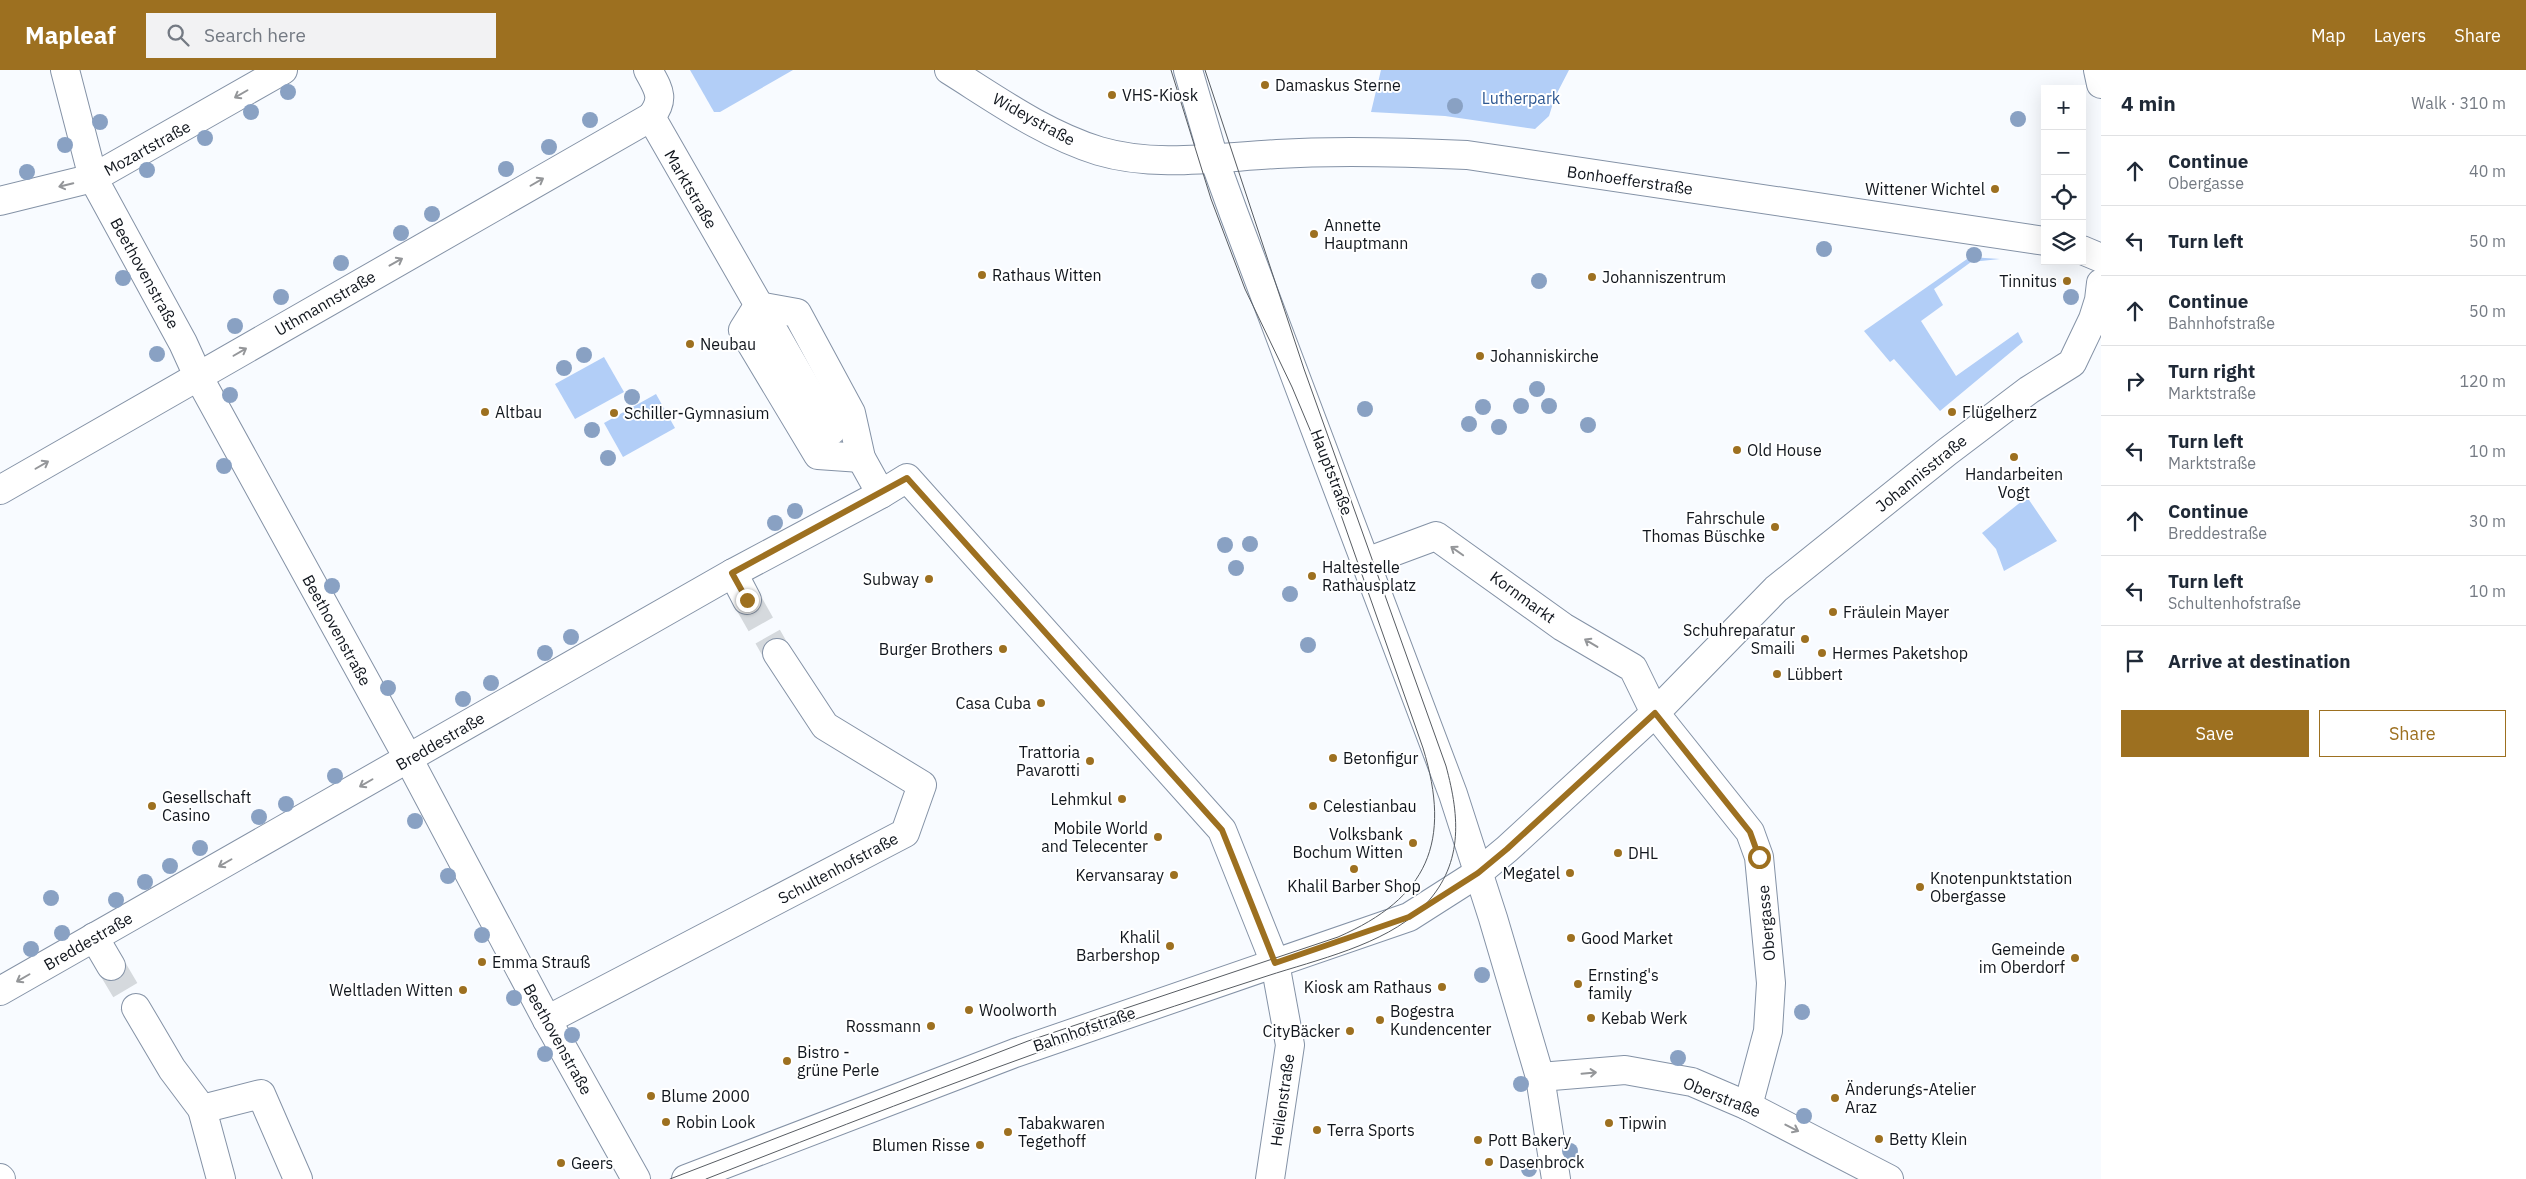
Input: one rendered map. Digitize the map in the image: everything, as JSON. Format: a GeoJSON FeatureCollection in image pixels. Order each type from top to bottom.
{"type":"FeatureCollection","features":[{"type":"Feature","properties":{"kind":"street","name":"Beethovenstraße"},"geometry":{"type":"LineString","coordinates":[[64,70],[93,178],[183,343],[198,376],[408,758],[563,1050],[636,1179]]}},
{"type":"Feature","properties":{"kind":"street","name":"Mozartstraße"},"geometry":{"type":"LineString","coordinates":[[0,201],[93,178],[283,70]]}},
{"type":"Feature","properties":{"kind":"street"},"geometry":{"type":"LineString","coordinates":[[648,70],[660,94],[660,102],[650,117]]}},
{"type":"Feature","properties":{"kind":"street","name":"Wideystraße"},"geometry":{"type":"LineString","coordinates":[[949,70],[1042,127],[1077,144],[1125,157],[1214,159]]}},
{"type":"Feature","properties":{"kind":"street","name":"Hauptstraße"},"geometry":{"type":"LineString","coordinates":[[1188,70],[1214,159],[1453,794],[1540,1077],[1556,1179]]}},
{"type":"Feature","properties":{"kind":"street"},"geometry":{"type":"LineString","coordinates":[[2098,70],[2101,84]]}},
{"type":"Feature","properties":{"kind":"street","name":"Marktstraße"},"geometry":{"type":"LineString","coordinates":[[650,117],[832,432]]}},
{"type":"Feature","properties":{"kind":"street","name":"Uthmannstraße"},"geometry":{"type":"LineString","coordinates":[[0,490],[650,117]]}},
{"type":"Feature","properties":{"kind":"street","name":"Bonhoefferstraße"},"geometry":{"type":"LineString","coordinates":[[1214,159],[1288,153],[1388,152],[1467,155],[2041,240]]}},
{"type":"Feature","properties":{"kind":"street"},"geometry":{"type":"LineString","coordinates":[[2086,252],[2101,258]]}},
{"type":"Feature","properties":{"kind":"street","name":"Johannisstraße"},"geometry":{"type":"LineString","coordinates":[[1655,713],[1776,589],[1947,452],[2029,390],[2072,362],[2093,319],[2099,300],[2101,283]]}},
{"type":"Feature","properties":{"kind":"street"},"geometry":{"type":"LineString","coordinates":[[861,458],[818,455],[743,330],[758,306],[797,313],[851,413],[861,458],[881,494],[907,478],[1222,830],[1275,963]]}},
{"type":"Feature","properties":{"kind":"street","name":"Breddestraße"},"geometry":{"type":"LineString","coordinates":[[0,991],[732,573],[881,494]]}},
{"type":"Feature","properties":{"kind":"street","name":"Kornmarkt"},"geometry":{"type":"LineString","coordinates":[[1366,562],[1436,536],[1563,627],[1633,668],[1655,713]]}},
{"type":"Feature","properties":{"kind":"street"},"geometry":{"type":"LineString","coordinates":[[732,573],[747,600]]}},
{"type":"Feature","properties":{"kind":"street","name":"Schultenhofstraße"},"geometry":{"type":"LineString","coordinates":[[547,1020],[905,833],[922,786],[825,726],[777,653]]}},
{"type":"Feature","properties":{"kind":"street","name":"Bahnhofstraße"},"geometry":{"type":"LineString","coordinates":[[686,1179],[1015,1054],[1409,917],[1478,873],[1507,849],[1655,713]]}},
{"type":"Feature","properties":{"kind":"street","name":"Obergasse"},"geometry":{"type":"LineString","coordinates":[[1655,713],[1750,832],[1759,857],[1771,983],[1768,1031],[1748,1106]]}},
{"type":"Feature","properties":{"kind":"street"},"geometry":{"type":"LineString","coordinates":[[94,937],[111,966]]}},
{"type":"Feature","properties":{"kind":"street","name":"Heilenstraße"},"geometry":{"type":"LineString","coordinates":[[1270,1179],[1290,1045],[1275,963]]}},
{"type":"Feature","properties":{"kind":"street"},"geometry":{"type":"LineString","coordinates":[[136,1008],[172,1070],[202,1109],[221,1179]]}},
{"type":"Feature","properties":{"kind":"street","name":"Oberstraße"},"geometry":{"type":"LineString","coordinates":[[1540,1077],[1625,1070],[1658,1074],[1692,1082],[1748,1106],[1889,1179]]}},
{"type":"Feature","properties":{"kind":"street"},"geometry":{"type":"LineString","coordinates":[[202,1109],[262,1094],[298,1179]]}},
{"type":"Feature","properties":{"kind":"green space"},"geometry":{"type":"Polygon","coordinates":[[[690,70],[793,70],[720,112],[714,112],[690,70]]]}},
{"type":"Feature","properties":{"kind":"green space","name":"Lutherpark"},"geometry":{"type":"Polygon","coordinates":[[[1381,70],[1569,70],[1555,97],[1549,116],[1535,129],[1445,116],[1371,112],[1381,70]]]}},
{"type":"Feature","properties":{"kind":"green space"},"geometry":{"type":"Polygon","coordinates":[[[1970,257],[2000,259],[1971,262],[1934,289],[1943,305],[1921,321],[1956,376],[2018,332],[2023,342],[1940,411],[1894,359],[1890,362],[1864,331],[1970,257]]]}},
{"type":"Feature","properties":{"kind":"green space"},"geometry":{"type":"Polygon","coordinates":[[[604,357],[624,392],[575,419],[555,384],[604,357]]]}},
{"type":"Feature","properties":{"kind":"green space"},"geometry":{"type":"Polygon","coordinates":[[[656,394],[675,428],[623,457],[604,423],[656,394]]]}},
{"type":"Feature","properties":{"kind":"green space"},"geometry":{"type":"Polygon","coordinates":[[[2027,497],[2057,541],[2004,571],[1996,549],[1982,533],[2027,497]]]}},
{"type":"Feature","properties":{"kind":"tunnel"},"geometry":{"type":"LineString","coordinates":[[747,600],[777,653]]}},
{"type":"Feature","properties":{"kind":"tunnel"},"geometry":{"type":"LineString","coordinates":[[111,966],[136,1008]]}},
{"type":"Feature","properties":{"kind":"tram line"},"geometry":{"type":"LineString","coordinates":[[670,1179],[1028,1041],[1338,937],[1369,922],[1393,904],[1412,885],[1425,863],[1433,839],[1435,812],[1431,782],[1423,748],[1316,444],[1292,387],[1245,289],[1211,199],[1171,70]]}},
{"type":"Feature","properties":{"kind":"tram line"},"geometry":{"type":"LineString","coordinates":[[706,1179],[894,1106],[1082,1037],[1369,942],[1389,932],[1422,908],[1436,892],[1445,875],[1452,858],[1456,823],[1451,785],[1446,766],[1304,369],[1205,70]]}},
{"type":"Feature","properties":{"kind":"place","name":"Damaskus Sterne"},"geometry":{"type":"Point","coordinates":[1265,85]}},
{"type":"Feature","properties":{"kind":"place","name":"VHS-Kiosk"},"geometry":{"type":"Point","coordinates":[1112,95]}},
{"type":"Feature","properties":{"kind":"place","name":"Wittener Wichtel"},"geometry":{"type":"Point","coordinates":[1995,189]}},
{"type":"Feature","properties":{"kind":"place","name":"Annette Hauptmann"},"geometry":{"type":"Point","coordinates":[1314,234]}},
{"type":"Feature","properties":{"kind":"place","name":"Rathaus Witten"},"geometry":{"type":"Point","coordinates":[982,275]}},
{"type":"Feature","properties":{"kind":"place","name":"Johanniszentrum"},"geometry":{"type":"Point","coordinates":[1592,277]}},
{"type":"Feature","properties":{"kind":"place","name":"Tinnitus"},"geometry":{"type":"Point","coordinates":[2067,281]}},
{"type":"Feature","properties":{"kind":"place","name":"Neubau"},"geometry":{"type":"Point","coordinates":[690,344]}},
{"type":"Feature","properties":{"kind":"place","name":"Johanniskirche"},"geometry":{"type":"Point","coordinates":[1480,356]}},
{"type":"Feature","properties":{"kind":"place","name":"Altbau"},"geometry":{"type":"Point","coordinates":[485,412]}},
{"type":"Feature","properties":{"kind":"place","name":"Flügelherz"},"geometry":{"type":"Point","coordinates":[1952,412]}},
{"type":"Feature","properties":{"kind":"place","name":"Schiller-Gymnasium"},"geometry":{"type":"Point","coordinates":[614,413]}},
{"type":"Feature","properties":{"kind":"place","name":"Old House"},"geometry":{"type":"Point","coordinates":[1737,450]}},
{"type":"Feature","properties":{"kind":"place","name":"Handarbeiten Vogt"},"geometry":{"type":"Point","coordinates":[2014,457]}},
{"type":"Feature","properties":{"kind":"place","name":"Fahrschule Thomas Büschke"},"geometry":{"type":"Point","coordinates":[1775,527]}},
{"type":"Feature","properties":{"kind":"place","name":"Haltestelle Rathausplatz"},"geometry":{"type":"Point","coordinates":[1312,576]}},
{"type":"Feature","properties":{"kind":"place","name":"Subway"},"geometry":{"type":"Point","coordinates":[929,579]}},
{"type":"Feature","properties":{"kind":"place","name":"Fräulein Mayer"},"geometry":{"type":"Point","coordinates":[1833,612]}},
{"type":"Feature","properties":{"kind":"place","name":"Schuhreparatur Smaili"},"geometry":{"type":"Point","coordinates":[1805,639]}},
{"type":"Feature","properties":{"kind":"place","name":"Burger Brothers"},"geometry":{"type":"Point","coordinates":[1003,649]}},
{"type":"Feature","properties":{"kind":"place","name":"Hermes Paketshop"},"geometry":{"type":"Point","coordinates":[1822,653]}},
{"type":"Feature","properties":{"kind":"place","name":"Lübbert"},"geometry":{"type":"Point","coordinates":[1777,674]}},
{"type":"Feature","properties":{"kind":"place","name":"Casa Cuba"},"geometry":{"type":"Point","coordinates":[1041,703]}},
{"type":"Feature","properties":{"kind":"place","name":"Betonfigur"},"geometry":{"type":"Point","coordinates":[1333,758]}},
{"type":"Feature","properties":{"kind":"place","name":"Trattoria Pavarotti"},"geometry":{"type":"Point","coordinates":[1090,761]}},
{"type":"Feature","properties":{"kind":"place","name":"Lehmkul"},"geometry":{"type":"Point","coordinates":[1122,799]}},
{"type":"Feature","properties":{"kind":"place","name":"Gesellschaft Casino"},"geometry":{"type":"Point","coordinates":[152,806]}},
{"type":"Feature","properties":{"kind":"place","name":"Celestianbau"},"geometry":{"type":"Point","coordinates":[1313,806]}},
{"type":"Feature","properties":{"kind":"place","name":"Mobile World and Telecenter"},"geometry":{"type":"Point","coordinates":[1158,837]}},
{"type":"Feature","properties":{"kind":"place","name":"Volksbank Bochum Witten"},"geometry":{"type":"Point","coordinates":[1413,843]}},
{"type":"Feature","properties":{"kind":"place","name":"DHL"},"geometry":{"type":"Point","coordinates":[1618,853]}},
{"type":"Feature","properties":{"kind":"place","name":"Khalil Barber Shop"},"geometry":{"type":"Point","coordinates":[1354,869]}},
{"type":"Feature","properties":{"kind":"place","name":"Megatel"},"geometry":{"type":"Point","coordinates":[1570,873]}},
{"type":"Feature","properties":{"kind":"place","name":"Kervansaray"},"geometry":{"type":"Point","coordinates":[1174,875]}},
{"type":"Feature","properties":{"kind":"place","name":"Knotenpunktstation Obergasse"},"geometry":{"type":"Point","coordinates":[1920,887]}},
{"type":"Feature","properties":{"kind":"place","name":"Good Market"},"geometry":{"type":"Point","coordinates":[1571,938]}},
{"type":"Feature","properties":{"kind":"place","name":"Khalil Barbershop"},"geometry":{"type":"Point","coordinates":[1170,946]}},
{"type":"Feature","properties":{"kind":"place","name":"Gemeinde im Oberdorf"},"geometry":{"type":"Point","coordinates":[2075,958]}},
{"type":"Feature","properties":{"kind":"place","name":"Emma Strauß"},"geometry":{"type":"Point","coordinates":[482,962]}},
{"type":"Feature","properties":{"kind":"place","name":"Ernsting's family"},"geometry":{"type":"Point","coordinates":[1578,984]}},
{"type":"Feature","properties":{"kind":"place","name":"Kiosk am Rathaus"},"geometry":{"type":"Point","coordinates":[1442,987]}},
{"type":"Feature","properties":{"kind":"place","name":"Weltladen Witten"},"geometry":{"type":"Point","coordinates":[463,990]}},
{"type":"Feature","properties":{"kind":"place","name":"Woolworth"},"geometry":{"type":"Point","coordinates":[969,1010]}},
{"type":"Feature","properties":{"kind":"place","name":"Kebab Werk"},"geometry":{"type":"Point","coordinates":[1591,1018]}},
{"type":"Feature","properties":{"kind":"place","name":"Bogestra Kundencenter"},"geometry":{"type":"Point","coordinates":[1380,1020]}},
{"type":"Feature","properties":{"kind":"place","name":"Rossmann"},"geometry":{"type":"Point","coordinates":[931,1026]}},
{"type":"Feature","properties":{"kind":"place","name":"CityBäcker"},"geometry":{"type":"Point","coordinates":[1350,1031]}},
{"type":"Feature","properties":{"kind":"place","name":"Bistro - grüne Perle"},"geometry":{"type":"Point","coordinates":[787,1061]}},
{"type":"Feature","properties":{"kind":"place","name":"Blume 2000"},"geometry":{"type":"Point","coordinates":[651,1096]}},
{"type":"Feature","properties":{"kind":"place","name":"Änderungs-Atelier Araz"},"geometry":{"type":"Point","coordinates":[1835,1098]}},
{"type":"Feature","properties":{"kind":"place","name":"Robin Look"},"geometry":{"type":"Point","coordinates":[666,1122]}},
{"type":"Feature","properties":{"kind":"place","name":"Tipwin"},"geometry":{"type":"Point","coordinates":[1609,1123]}},
{"type":"Feature","properties":{"kind":"place","name":"Terra Sports"},"geometry":{"type":"Point","coordinates":[1317,1130]}},
{"type":"Feature","properties":{"kind":"place","name":"Tabakwaren Tegethoff"},"geometry":{"type":"Point","coordinates":[1008,1132]}},
{"type":"Feature","properties":{"kind":"place","name":"Betty Klein"},"geometry":{"type":"Point","coordinates":[1879,1139]}},
{"type":"Feature","properties":{"kind":"place","name":"Pott Bakery"},"geometry":{"type":"Point","coordinates":[1478,1140]}},
{"type":"Feature","properties":{"kind":"place","name":"Blumen Risse"},"geometry":{"type":"Point","coordinates":[980,1145]}},
{"type":"Feature","properties":{"kind":"place","name":"Dasenbrock"},"geometry":{"type":"Point","coordinates":[1489,1162]}},
{"type":"Feature","properties":{"kind":"place","name":"Geers"},"geometry":{"type":"Point","coordinates":[561,1163]}},
{"type":"Feature","properties":{"kind":"route"},"geometry":{"type":"LineString","coordinates":[[747,600],[732,573],[881,494],[907,478],[1222,830],[1275,963],[1409,917],[1478,873],[1507,849],[1655,713],[1750,832],[1759,857]]}}]}
